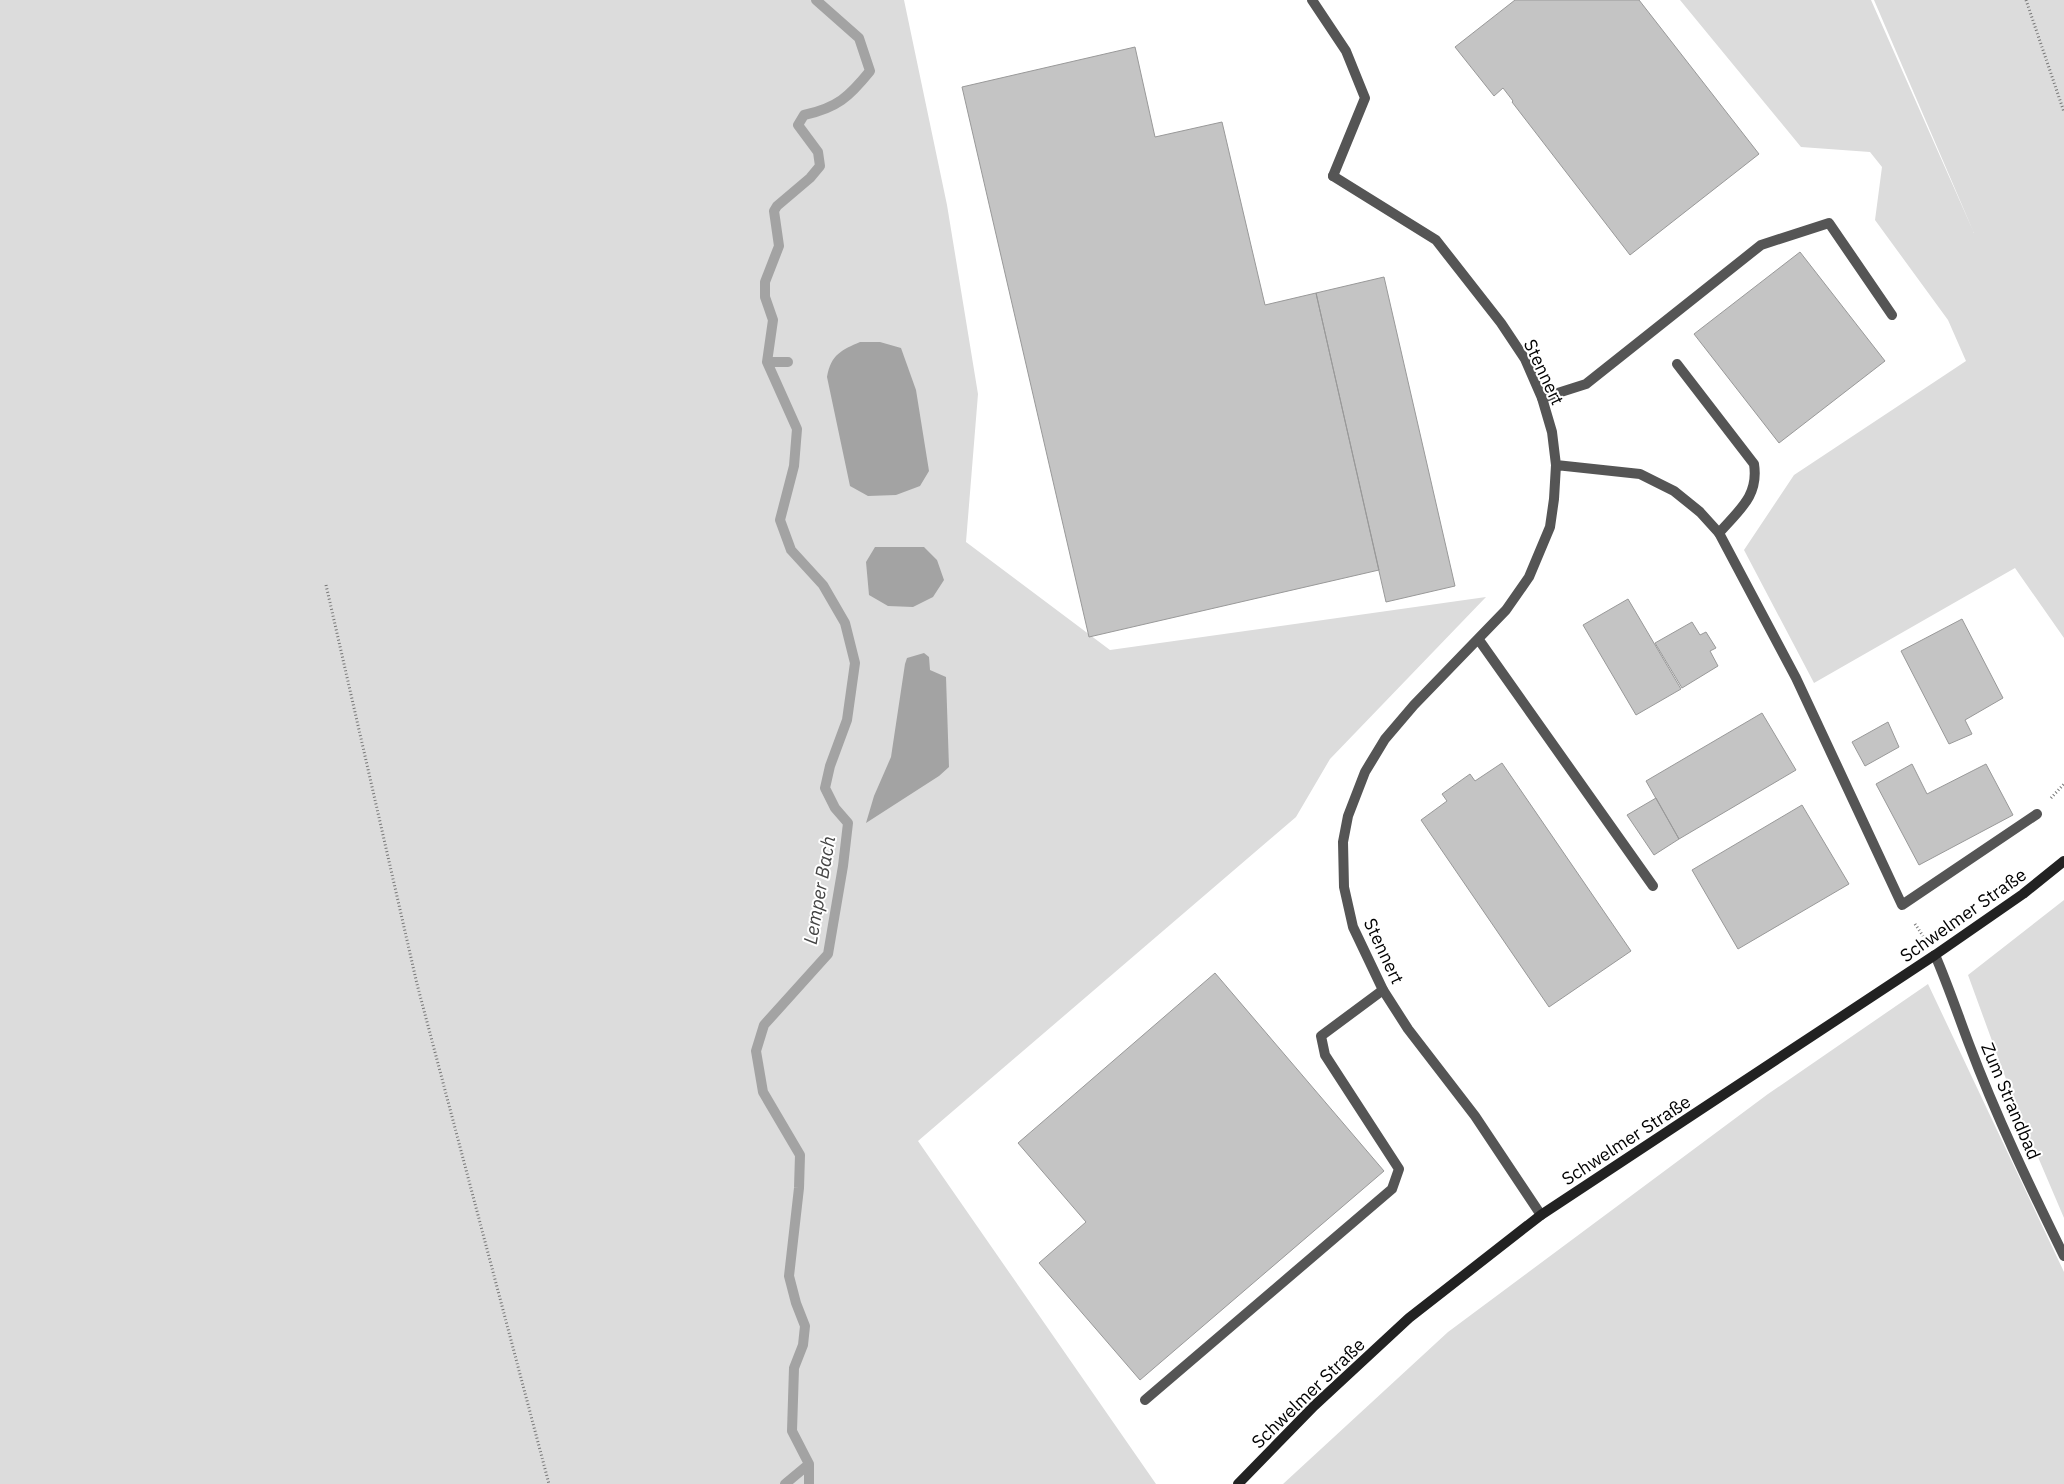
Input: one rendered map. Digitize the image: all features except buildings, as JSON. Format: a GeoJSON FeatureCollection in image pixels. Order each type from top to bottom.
{"type":"FeatureCollection","features":[{"type":"Feature","properties":{"kind":"main road","name":"Schwelmer Straße"},"geometry":{"type":"LineString","coordinates":[[1238,1484],[1314,1406],[1409,1318],[1541,1215],[1935,956],[2023,894],[2064,862]]}},
{"type":"Feature","properties":{"kind":"street","name":"Stennert"},"geometry":{"type":"LineString","coordinates":[[1312,0],[1346,51],[1365,98],[1334,176],[1436,240],[1501,323],[1525,359],[1542,398],[1552,432],[1556,465],[1550,527],[1529,577],[1506,610],[1414,705],[1386,740],[1365,772],[1348,816],[1344,842],[1344,887],[1353,927],[1383,990],[1408,1029],[1475,1116],[1541,1215]]}},
{"type":"Feature","properties":{"kind":"street"},"geometry":{"type":"LineString","coordinates":[[1542,398],[1586,384],[1761,245],[1829,223],[1892,315]]}},
{"type":"Feature","properties":{"kind":"street"},"geometry":{"type":"LineString","coordinates":[[1677,364],[1754,464],[1756,477],[1751,496],[1719,533]]}},
{"type":"Feature","properties":{"kind":"street"},"geometry":{"type":"LineString","coordinates":[[1556,465],[1640,474],[1674,491],[1700,512],[1719,533],[1796,678],[1902,905],[2037,814]]}},
{"type":"Feature","properties":{"kind":"street"},"geometry":{"type":"LineString","coordinates":[[1479,640],[1653,886]]}},
{"type":"Feature","properties":{"kind":"street","name":"Zum Strandbad"},"geometry":{"type":"LineString","coordinates":[[1935,956],[1952,993],[1968,1043],[1991,1099],[2064,1256]]}},
{"type":"Feature","properties":{"kind":"street"},"geometry":{"type":"LineString","coordinates":[[1145,1400],[1392,1189],[1399,1169],[1326,1055],[1321,1036],[1383,990]]}},
{"type":"Feature","properties":{"kind":"path"},"geometry":{"type":"LineString","coordinates":[[2026,0],[2064,112]]}},
{"type":"Feature","properties":{"kind":"path"},"geometry":{"type":"LineString","coordinates":[[326,585],[417,984],[548,1484]]}},
{"type":"Feature","properties":{"kind":"path"},"geometry":{"type":"LineString","coordinates":[[1902,905],[1935,956]]}},
{"type":"Feature","properties":{"kind":"shaded area"},"geometry":{"type":"Polygon","coordinates":[[[0,0],[904,0],[947,205],[978,394],[966,542],[1110,650],[1486,597],[1330,759],[1296,817],[918,1141],[1156,1484],[0,1484],[0,0]]]}},
{"type":"Feature","properties":{"kind":"shaded area"},"geometry":{"type":"Polygon","coordinates":[[[1680,0],[1871,0],[1974,233],[1874,0],[2064,0],[2064,638],[2015,568],[1814,683],[1744,550],[1794,475],[1966,361],[1948,320],[1875,220],[1882,167],[1870,152],[1801,147],[1680,0]]]}},
{"type":"Feature","properties":{"kind":"shaded area"},"geometry":{"type":"Polygon","coordinates":[[[860,342],[880,342],[901,348],[916,390],[929,471],[920,486],[896,495],[868,496],[850,486],[827,377],[834,358],[860,342]]]}},
{"type":"Feature","properties":{"kind":"shaded area"},"geometry":{"type":"Polygon","coordinates":[[[875,547],[924,547],[937,560],[944,580],[933,597],[913,607],[888,606],[869,595],[866,562],[875,547]]]}},
{"type":"Feature","properties":{"kind":"shaded area"},"geometry":{"type":"Polygon","coordinates":[[[924,653],[929,657],[930,670],[946,677],[949,767],[939,776],[866,823],[874,796],[891,757],[907,658],[924,653]]]}},
{"type":"Feature","properties":{"kind":"shaded area"},"geometry":{"type":"Polygon","coordinates":[[[2064,900],[2064,1218],[2014,1101],[1968,975],[2064,900]]]}},
{"type":"Feature","properties":{"kind":"shaded area"},"geometry":{"type":"Polygon","coordinates":[[[1928,984],[2064,1272],[2064,1484],[1283,1484],[1448,1332],[1768,1094],[1928,984]]]}},
{"type":"Feature","properties":{"kind":"waterway","name":"Lemper Bach"},"geometry":{"type":"LineString","coordinates":[[809,1484],[809,1464],[792,1431],[794,1368],[803,1345],[805,1326],[796,1303],[789,1276],[799,1188],[800,1155],[763,1092],[756,1051],[764,1025],[828,954],[843,866],[848,823],[835,808],[825,788],[830,766],[847,720],[855,663],[845,623],[823,585],[791,550],[780,520],[794,466],[797,429],[767,362],[773,320],[765,297],[765,282],[779,246],[774,211],[777,206],[810,178],[820,166],[818,152],[798,125],[804,115],[825,109],[849,95],[870,71],[859,38],[816,0]]}},
{"type":"Feature","properties":{"kind":"waterway"},"geometry":{"type":"LineString","coordinates":[[767,362],[788,362]]}},
{"type":"Feature","properties":{"kind":"waterway"},"geometry":{"type":"LineString","coordinates":[[785,1484],[809,1464]]}}]}
